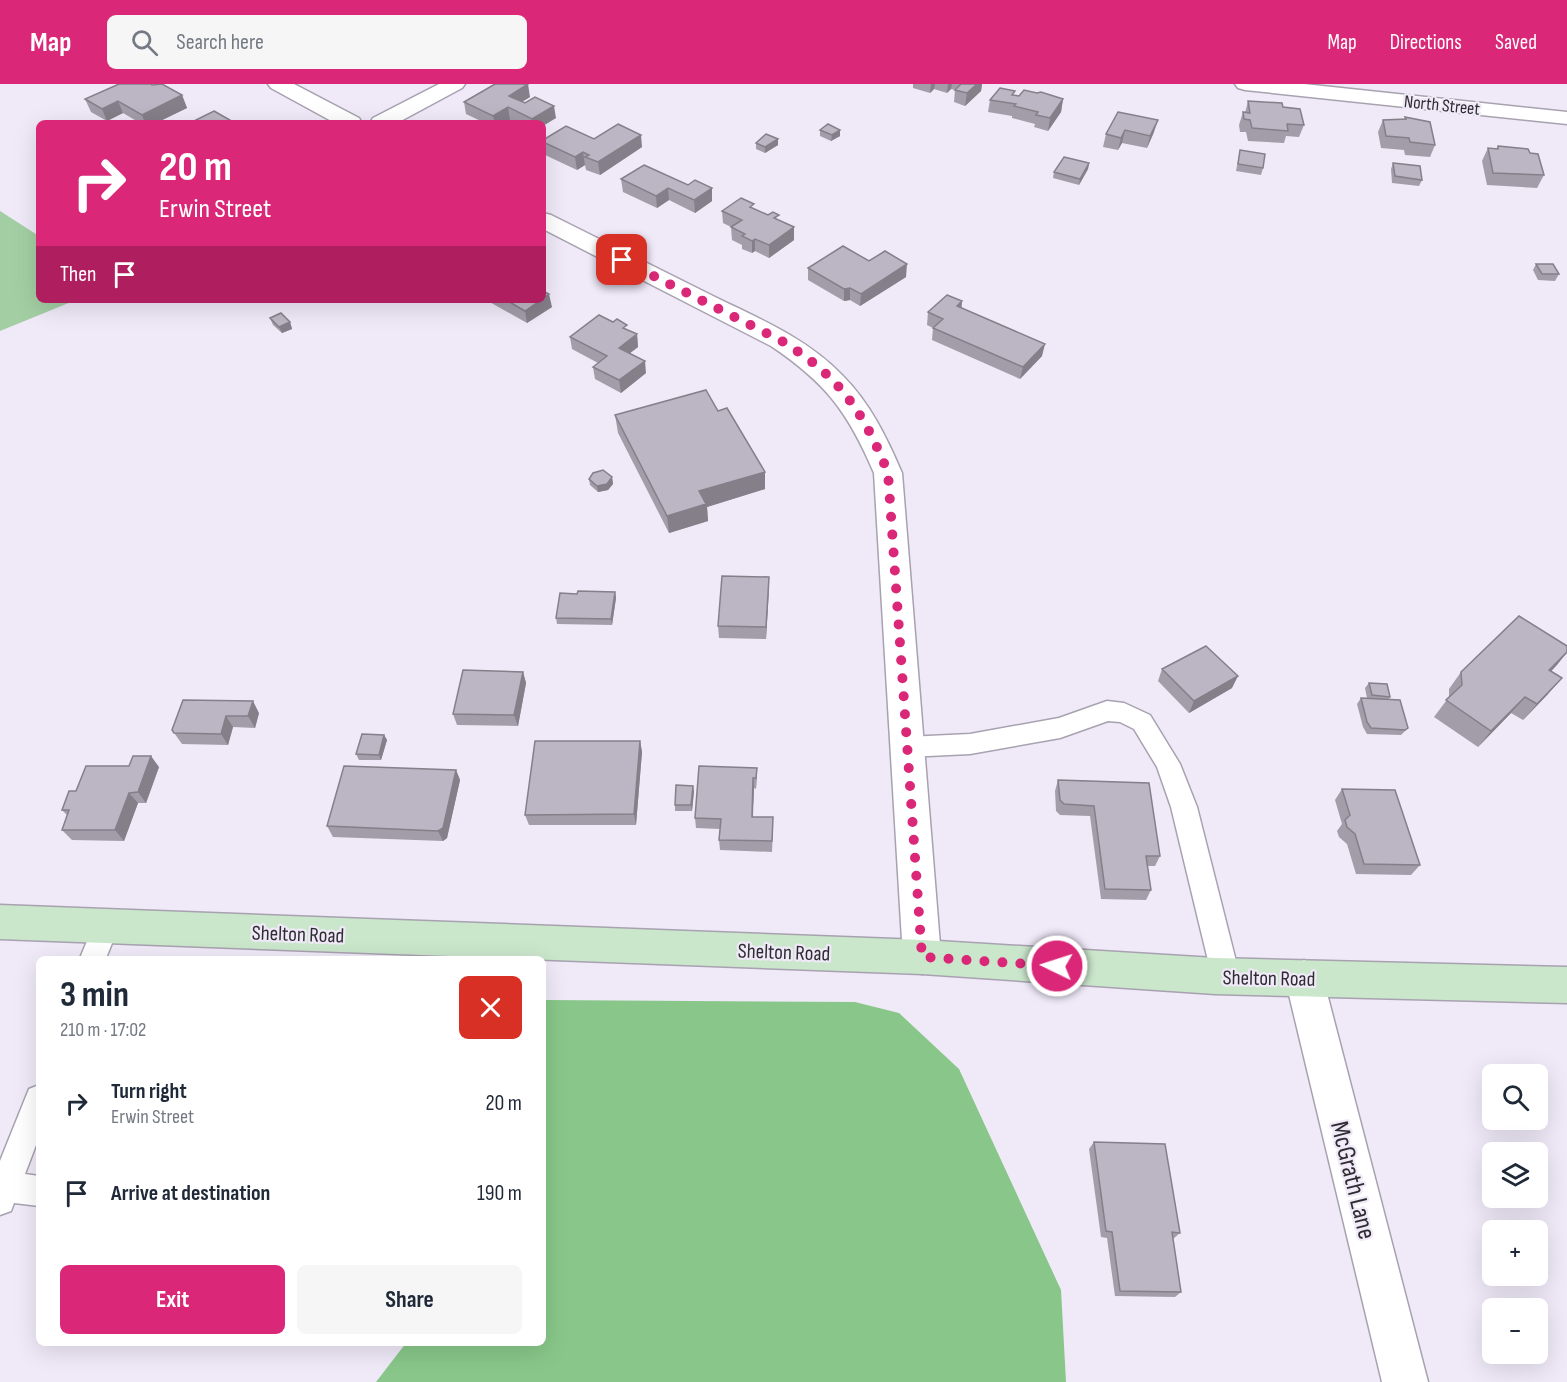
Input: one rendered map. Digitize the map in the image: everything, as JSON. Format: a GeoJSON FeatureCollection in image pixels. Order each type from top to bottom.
{"type":"FeatureCollection","features":[{"type":"Feature","properties":{"kind":"main road","name":"Shelton Road"},"geometry":{"type":"LineString","coordinates":[[0,922],[100,942],[922,957],[1226,976],[1567,985]]}},
{"type":"Feature","properties":{"kind":"street"},"geometry":{"type":"LineString","coordinates":[[278,84],[345,120]]}},
{"type":"Feature","properties":{"kind":"street"},"geometry":{"type":"LineString","coordinates":[[387,120],[455,84]]}},
{"type":"Feature","properties":{"kind":"street","name":"North Street"},"geometry":{"type":"LineString","coordinates":[[1245,84],[1567,118]]}},
{"type":"Feature","properties":{"kind":"street"},"geometry":{"type":"LineString","coordinates":[[546,222],[780,340],[827,372],[873,435],[888,473],[922,957]]}},
{"type":"Feature","properties":{"kind":"street","name":"McGrath Lane"},"geometry":{"type":"LineString","coordinates":[[1304,978],[1405,1382]]}},
{"type":"Feature","properties":{"kind":"lane"},"geometry":{"type":"LineString","coordinates":[[907,747],[970,744],[1060,728],[1107,711],[1124,713],[1142,722],[1168,765],[1184,807],[1226,976]]}},
{"type":"Feature","properties":{"kind":"lane"},"geometry":{"type":"LineString","coordinates":[[36,1107],[2,1193],[36,1191]]}},
{"type":"Feature","properties":{"kind":"green space"},"geometry":{"type":"Polygon","coordinates":[[[0,211],[36,234],[36,303],[69,303],[0,331],[0,211]]]}},
{"type":"Feature","properties":{"kind":"green space"},"geometry":{"type":"Polygon","coordinates":[[[546,1000],[855,1002],[899,1013],[959,1069],[1061,1290],[1066,1382],[376,1382],[404,1346],[546,1346],[546,1000]]]}},
{"type":"Feature","properties":{"kind":"building"},"geometry":{"type":"Polygon","coordinates":[[[119,84],[162,84],[182,95],[142,115],[118,101],[102,109],[85,99],[119,84]]]}},
{"type":"Feature","properties":{"kind":"building"},"geometry":{"type":"Polygon","coordinates":[[[495,84],[528,84],[509,96],[525,103],[535,97],[554,106],[532,119],[508,107],[493,116],[464,102],[495,84]]]}},
{"type":"Feature","properties":{"kind":"building"},"geometry":{"type":"Polygon","coordinates":[[[961,84],[977,84],[967,93],[955,90],[961,84]]]}},
{"type":"Feature","properties":{"kind":"building"},"geometry":{"type":"Polygon","coordinates":[[[1000,88],[1015,91],[1012,95],[1019,96],[1024,90],[1041,92],[1063,99],[1050,118],[1036,115],[1038,112],[1014,106],[1016,104],[990,100],[1000,88]]]}},
{"type":"Feature","properties":{"kind":"building"},"geometry":{"type":"Polygon","coordinates":[[[1248,101],[1282,103],[1283,107],[1300,109],[1304,125],[1287,124],[1288,131],[1252,128],[1250,120],[1244,119],[1243,112],[1250,113],[1248,101]]]}},
{"type":"Feature","properties":{"kind":"building"},"geometry":{"type":"Polygon","coordinates":[[[214,111],[230,120],[196,120],[214,111]]]}},
{"type":"Feature","properties":{"kind":"building"},"geometry":{"type":"Polygon","coordinates":[[[1118,112],[1158,120],[1150,136],[1125,130],[1121,138],[1106,134],[1118,112]]]}},
{"type":"Feature","properties":{"kind":"building"},"geometry":{"type":"Polygon","coordinates":[[[1405,117],[1430,122],[1435,145],[1410,142],[1409,138],[1386,136],[1383,120],[1406,119],[1405,117]]]}},
{"type":"Feature","properties":{"kind":"building"},"geometry":{"type":"Polygon","coordinates":[[[618,124],[641,135],[598,162],[585,157],[589,155],[583,152],[575,157],[546,143],[546,138],[566,126],[594,139],[618,124]]]}},
{"type":"Feature","properties":{"kind":"building"},"geometry":{"type":"Polygon","coordinates":[[[828,124],[840,130],[832,135],[820,130],[828,124]]]}},
{"type":"Feature","properties":{"kind":"building"},"geometry":{"type":"Polygon","coordinates":[[[766,134],[778,139],[765,147],[756,143],[766,134]]]}},
{"type":"Feature","properties":{"kind":"building"},"geometry":{"type":"Polygon","coordinates":[[[1498,146],[1528,149],[1530,153],[1538,154],[1544,175],[1493,173],[1488,148],[1498,149],[1498,146]]]}},
{"type":"Feature","properties":{"kind":"building"},"geometry":{"type":"Polygon","coordinates":[[[1240,150],[1265,154],[1263,168],[1238,164],[1240,150]]]}},
{"type":"Feature","properties":{"kind":"building"},"geometry":{"type":"Polygon","coordinates":[[[1064,157],[1089,163],[1080,179],[1054,172],[1064,157]]]}},
{"type":"Feature","properties":{"kind":"building"},"geometry":{"type":"Polygon","coordinates":[[[1393,163],[1420,166],[1422,180],[1395,176],[1393,163]]]}},
{"type":"Feature","properties":{"kind":"building"},"geometry":{"type":"Polygon","coordinates":[[[644,165],[688,185],[695,180],[712,188],[694,200],[668,188],[656,196],[621,179],[644,165]]]}},
{"type":"Feature","properties":{"kind":"building"},"geometry":{"type":"Polygon","coordinates":[[[741,198],[754,204],[750,207],[768,215],[773,212],[779,215],[774,218],[794,227],[769,245],[742,236],[745,234],[731,227],[742,220],[722,211],[741,198]]]}},
{"type":"Feature","properties":{"kind":"building"},"geometry":{"type":"Polygon","coordinates":[[[843,246],[869,261],[885,251],[907,264],[861,294],[850,288],[844,289],[808,268],[843,246]]]}},
{"type":"Feature","properties":{"kind":"building"},"geometry":{"type":"Polygon","coordinates":[[[1536,264],[1553,264],[1559,274],[1542,274],[1536,264]]]}},
{"type":"Feature","properties":{"kind":"building"},"geometry":{"type":"Polygon","coordinates":[[[947,295],[962,301],[957,306],[1045,344],[1023,367],[933,328],[943,319],[928,312],[947,295]]]}},
{"type":"Feature","properties":{"kind":"building"},"geometry":{"type":"Polygon","coordinates":[[[511,303],[537,303],[525,311],[511,303]]]}},
{"type":"Feature","properties":{"kind":"building"},"geometry":{"type":"Polygon","coordinates":[[[281,313],[290,322],[279,327],[270,318],[281,313]]]}},
{"type":"Feature","properties":{"kind":"building"},"geometry":{"type":"Polygon","coordinates":[[[599,315],[613,322],[617,319],[627,325],[623,328],[637,334],[619,348],[645,361],[619,380],[593,367],[607,356],[570,337],[599,315]]]}},
{"type":"Feature","properties":{"kind":"building"},"geometry":{"type":"Polygon","coordinates":[[[706,390],[718,411],[727,408],[765,472],[699,491],[706,504],[667,516],[615,415],[706,390]]]}},
{"type":"Feature","properties":{"kind":"building"},"geometry":{"type":"Polygon","coordinates":[[[603,470],[612,477],[607,484],[597,486],[589,479],[593,473],[603,470]]]}},
{"type":"Feature","properties":{"kind":"building"},"geometry":{"type":"Polygon","coordinates":[[[722,576],[769,577],[766,627],[718,626],[722,576]]]}},
{"type":"Feature","properties":{"kind":"building"},"geometry":{"type":"Polygon","coordinates":[[[578,591],[615,592],[611,619],[556,618],[560,593],[577,594],[578,591]]]}},
{"type":"Feature","properties":{"kind":"building"},"geometry":{"type":"Polygon","coordinates":[[[1519,616],[1567,646],[1567,652],[1549,670],[1562,678],[1537,704],[1525,697],[1491,731],[1446,700],[1462,685],[1461,672],[1519,616]]]}},
{"type":"Feature","properties":{"kind":"building"},"geometry":{"type":"Polygon","coordinates":[[[1206,646],[1238,676],[1194,701],[1162,669],[1206,646]]]}},
{"type":"Feature","properties":{"kind":"building"},"geometry":{"type":"Polygon","coordinates":[[[463,670],[523,672],[514,715],[453,714],[463,670]]]}},
{"type":"Feature","properties":{"kind":"building"},"geometry":{"type":"Polygon","coordinates":[[[1369,683],[1387,684],[1390,697],[1372,695],[1369,683]]]}},
{"type":"Feature","properties":{"kind":"building"},"geometry":{"type":"Polygon","coordinates":[[[1361,698],[1400,700],[1408,728],[1405,730],[1371,728],[1367,722],[1361,698]]]}},
{"type":"Feature","properties":{"kind":"building"},"geometry":{"type":"Polygon","coordinates":[[[183,700],[253,701],[248,716],[226,716],[221,734],[174,733],[172,730],[183,700]]]}},
{"type":"Feature","properties":{"kind":"building"},"geometry":{"type":"Polygon","coordinates":[[[362,734],[384,735],[379,755],[356,754],[362,734]]]}},
{"type":"Feature","properties":{"kind":"building"},"geometry":{"type":"Polygon","coordinates":[[[535,741],[640,741],[634,814],[525,815],[535,741]]]}},
{"type":"Feature","properties":{"kind":"building"},"geometry":{"type":"Polygon","coordinates":[[[133,756],[151,756],[138,792],[129,793],[115,830],[62,830],[69,810],[62,810],[69,791],[76,791],[86,766],[129,766],[133,756]]]}},
{"type":"Feature","properties":{"kind":"building"},"geometry":{"type":"Polygon","coordinates":[[[344,766],[456,770],[443,828],[438,831],[327,826],[344,766]]]}},
{"type":"Feature","properties":{"kind":"building"},"geometry":{"type":"Polygon","coordinates":[[[699,766],[757,768],[756,778],[753,778],[752,817],[773,817],[772,841],[719,840],[721,819],[695,818],[699,766]]]}},
{"type":"Feature","properties":{"kind":"building"},"geometry":{"type":"Polygon","coordinates":[[[1058,780],[1149,783],[1160,856],[1146,856],[1151,890],[1105,889],[1094,806],[1064,804],[1060,800],[1058,780]]]}},
{"type":"Feature","properties":{"kind":"building"},"geometry":{"type":"Polygon","coordinates":[[[676,785],[693,786],[691,805],[675,805],[676,785]]]}},
{"type":"Feature","properties":{"kind":"building"},"geometry":{"type":"Polygon","coordinates":[[[1342,789],[1395,790],[1420,865],[1364,864],[1355,834],[1347,827],[1345,820],[1350,815],[1342,789]]]}},
{"type":"Feature","properties":{"kind":"building"},"geometry":{"type":"Polygon","coordinates":[[[1094,1142],[1165,1144],[1180,1233],[1172,1232],[1181,1292],[1120,1291],[1112,1232],[1106,1231],[1094,1142]]]}},
{"type":"Feature","properties":{"kind":"route"},"geometry":{"type":"LineString","coordinates":[[622,260],[780,340],[804,355],[827,372],[873,435],[888,473],[922,957],[1057,966]]}}]}
